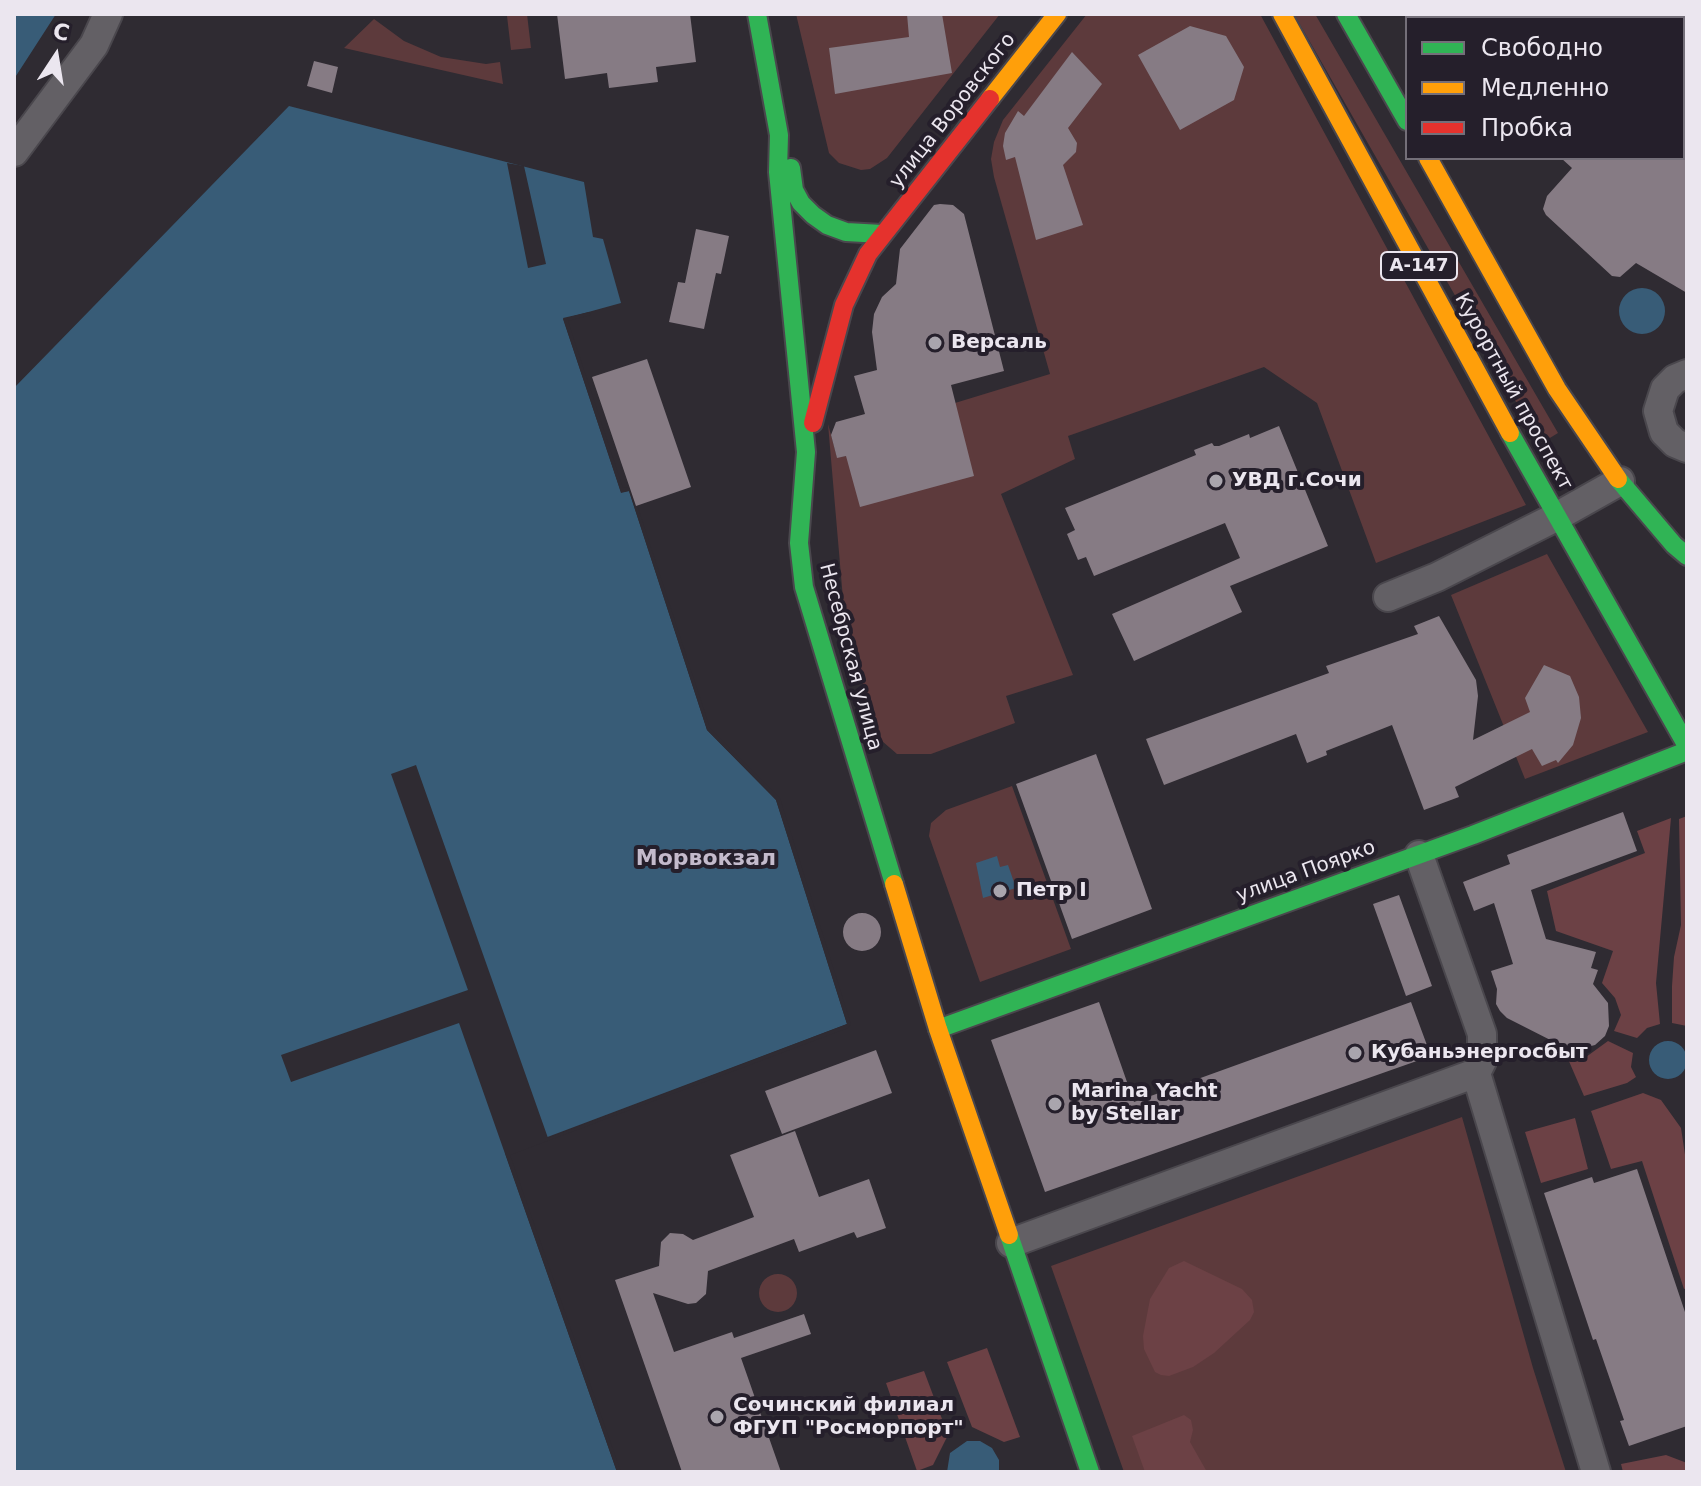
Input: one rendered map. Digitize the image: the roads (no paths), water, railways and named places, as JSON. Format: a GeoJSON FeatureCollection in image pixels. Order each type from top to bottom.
{"type":"FeatureCollection","features":[{"type":"Feature","properties":{"kind":"main road","name":"Несебрская улица"},"geometry":{"type":"LineString","coordinates":[[757,14],[779,135],[778,172],[806,452],[799,543],[804,587],[938,1029],[1090,1472]]}},
{"type":"Feature","properties":{"kind":"main road","name":"улица Воровского"},"geometry":{"type":"LineString","coordinates":[[806,452],[844,305],[858,272],[882,234],[963,137],[1057,14]]}},
{"type":"Feature","properties":{"kind":"main road","name":"Курортный проспект"},"geometry":{"type":"LineString","coordinates":[[1282,14],[1556,517],[1687,748]]}},
{"type":"Feature","properties":{"kind":"main road"},"geometry":{"type":"LineString","coordinates":[[1346,14],[1405,117]]}},
{"type":"Feature","properties":{"kind":"main road"},"geometry":{"type":"LineString","coordinates":[[779,135],[792,170],[794,190],[813,215],[827,225],[846,232],[882,234]]}},
{"type":"Feature","properties":{"kind":"main road","name":"Курортный проспект"},"geometry":{"type":"LineString","coordinates":[[1429,160],[1557,389],[1620,481],[1687,556]]}},
{"type":"Feature","properties":{"kind":"main road","name":"улица Поярко"},"geometry":{"type":"LineString","coordinates":[[938,1029],[1419,855],[1687,748]]}},
{"type":"Feature","properties":{"kind":"street"},"geometry":{"type":"LineString","coordinates":[[14,152],[94,45],[108,14]]}},
{"type":"Feature","properties":{"kind":"street"},"geometry":{"type":"LineString","coordinates":[[1687,374],[1675,379],[1665,389],[1658,411],[1664,432],[1675,443],[1687,448]]}},
{"type":"Feature","properties":{"kind":"street"},"geometry":{"type":"LineString","coordinates":[[1388,597],[1437,577],[1620,481]]}},
{"type":"Feature","properties":{"kind":"street"},"geometry":{"type":"LineString","coordinates":[[1011,1243],[1476,1073],[1482,1061],[1482,1034],[1419,855]]}},
{"type":"Feature","properties":{"kind":"street"},"geometry":{"type":"LineString","coordinates":[[1476,1073],[1596,1472]]}},
{"type":"Feature","properties":{"kind":"water"},"geometry":{"type":"Polygon","coordinates":[[[14,14],[56,14],[14,79],[14,14]]]}},
{"type":"Feature","properties":{"kind":"water"},"geometry":{"type":"Polygon","coordinates":[[[289,106],[584,182],[593,237],[603,239],[621,303],[563,319],[621,492],[629,491],[707,730],[776,800],[847,1024],[505,1153],[617,1472],[14,1472],[14,388],[289,106]]]}},
{"type":"Feature","properties":{"kind":"water"},"geometry":{"type":"Polygon","coordinates":[[[1642,288],[1658,295],[1665,311],[1658,327],[1642,334],[1626,327],[1619,311],[1626,295],[1642,288]]]}},
{"type":"Feature","properties":{"kind":"water"},"geometry":{"type":"Polygon","coordinates":[[[997,856],[1000,867],[1008,865],[1016,888],[983,898],[976,863],[997,856]]]}},
{"type":"Feature","properties":{"kind":"water"},"geometry":{"type":"Polygon","coordinates":[[[1668,1041],[1682,1046],[1687,1060],[1682,1074],[1668,1079],[1654,1074],[1649,1060],[1654,1046],[1668,1041]]]}},
{"type":"Feature","properties":{"kind":"water"},"geometry":{"type":"Polygon","coordinates":[[[967,1441],[980,1441],[992,1448],[999,1460],[999,1472],[947,1472],[950,1453],[967,1441]]]}},
{"type":"Feature","properties":{"kind":"place","name":"Версаль"},"geometry":{"type":"Point","coordinates":[935,343]}},
{"type":"Feature","properties":{"kind":"place","name":"УВД г.Сочи"},"geometry":{"type":"Point","coordinates":[1216,481]}},
{"type":"Feature","properties":{"kind":"place","name":"Петр I"},"geometry":{"type":"Point","coordinates":[1000,891]}},
{"type":"Feature","properties":{"kind":"place","name":"Кубаньэнергосбыт"},"geometry":{"type":"Point","coordinates":[1355,1053]}},
{"type":"Feature","properties":{"kind":"place","name":"Marina Yacht by Stellar"},"geometry":{"type":"Point","coordinates":[1055,1104]}},
{"type":"Feature","properties":{"kind":"place","name":"Сочинский филиал ФГУП \"Росморпорт\""},"geometry":{"type":"Point","coordinates":[717,1417]}},
{"type":"Feature","properties":{"kind":"district","name":"Морвокзал"},"geometry":{"type":"Point","coordinates":[706,859]}}]}
